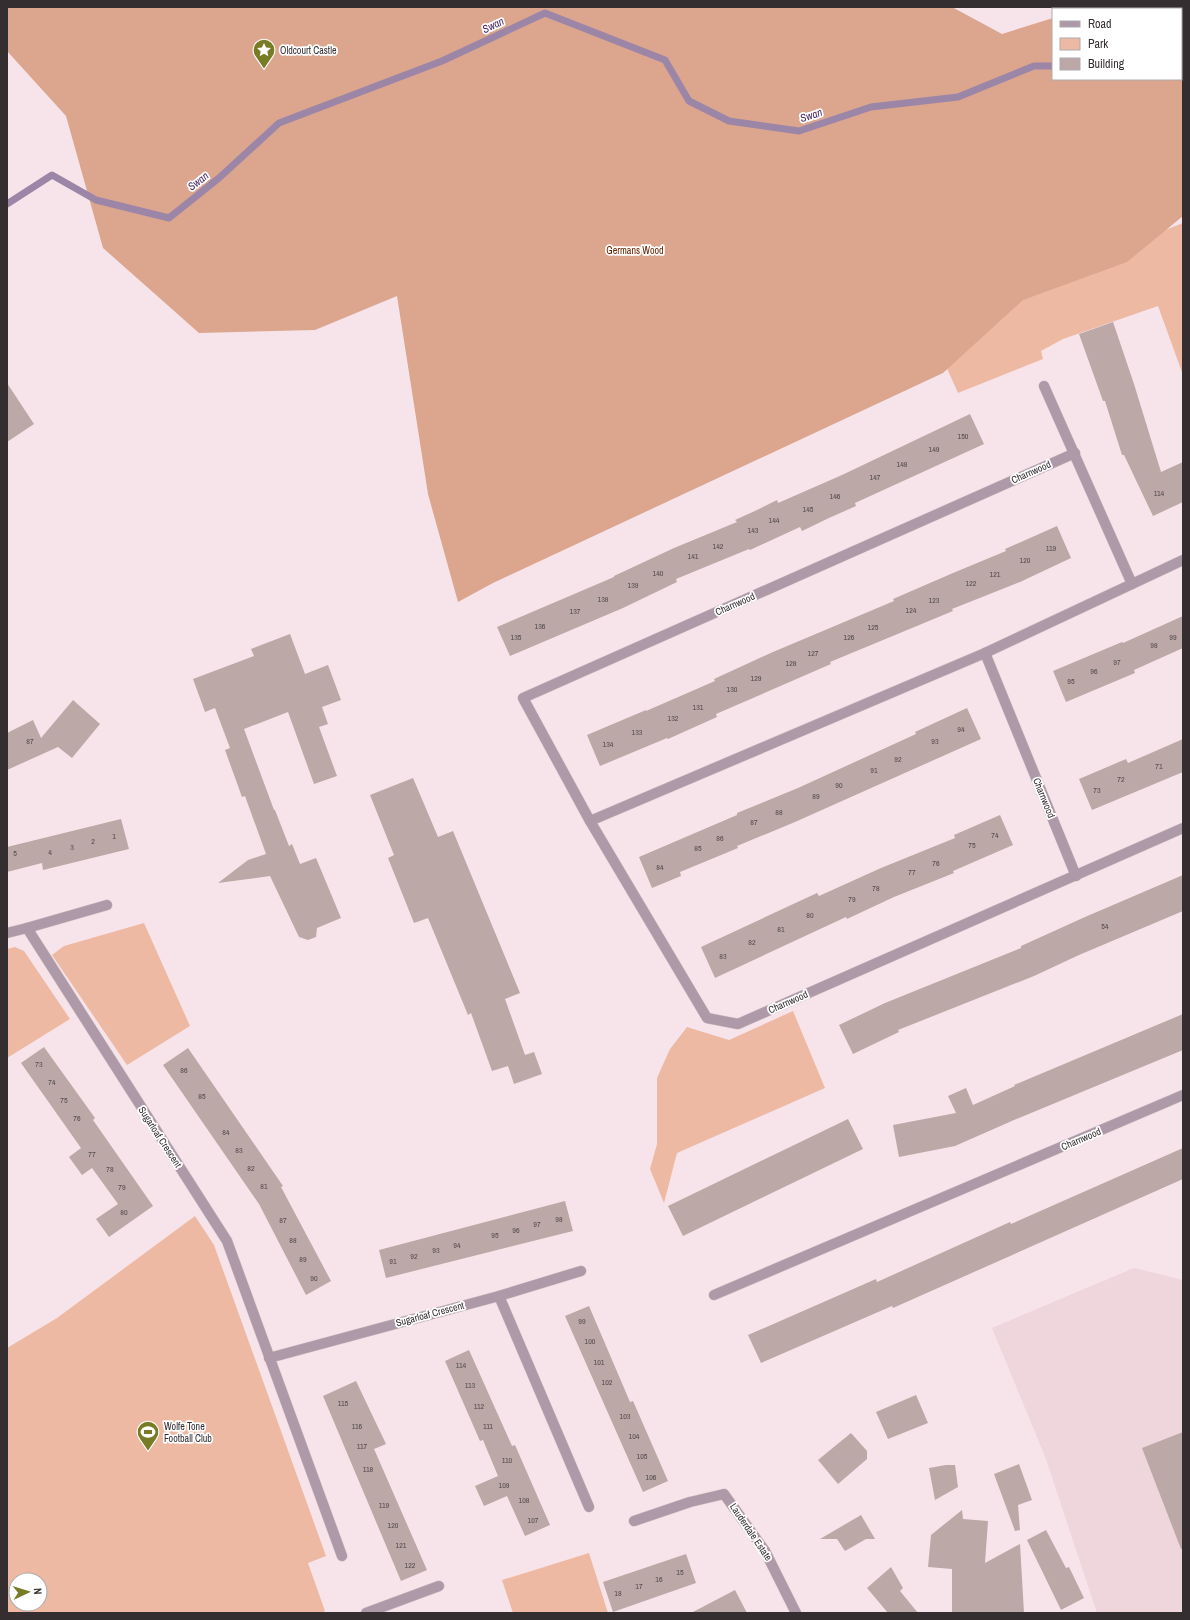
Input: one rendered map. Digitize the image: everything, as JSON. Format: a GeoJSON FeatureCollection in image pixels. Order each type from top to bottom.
{"type":"FeatureCollection","features":[{"type":"Feature","properties":{"kind":"street"},"geometry":{"type":"LineString","coordinates":[[1044,386],[1132,584]]}},
{"type":"Feature","properties":{"kind":"street","name":"Charnwood"},"geometry":{"type":"LineString","coordinates":[[1074,453],[523,698],[590,821],[707,1018],[738,1024],[1183,828]]}},
{"type":"Feature","properties":{"kind":"street"},"geometry":{"type":"LineString","coordinates":[[590,821],[985,653],[1183,560]]}},
{"type":"Feature","properties":{"kind":"street","name":"Charnwood"},"geometry":{"type":"LineString","coordinates":[[985,653],[1076,876]]}},
{"type":"Feature","properties":{"kind":"street"},"geometry":{"type":"LineString","coordinates":[[7,934],[107,905]]}},
{"type":"Feature","properties":{"kind":"street","name":"Sugarloaf Crescent"},"geometry":{"type":"LineString","coordinates":[[27,928],[227,1241],[342,1556]]}},
{"type":"Feature","properties":{"kind":"street","name":"Charnwood"},"geometry":{"type":"LineString","coordinates":[[714,1295],[1183,1095]]}},
{"type":"Feature","properties":{"kind":"street","name":"Sugarloaf Crescent"},"geometry":{"type":"LineString","coordinates":[[269,1358],[499,1296],[581,1271]]}},
{"type":"Feature","properties":{"kind":"street"},"geometry":{"type":"LineString","coordinates":[[499,1296],[589,1507]]}},
{"type":"Feature","properties":{"kind":"street","name":"Lauderdale Estate"},"geometry":{"type":"LineString","coordinates":[[634,1521],[690,1502],[724,1494],[766,1551],[796,1613]]}},
{"type":"Feature","properties":{"kind":"street"},"geometry":{"type":"LineString","coordinates":[[366,1613],[439,1586]]}},
{"type":"Feature","properties":{"kind":"shaded area"},"geometry":{"type":"Polygon","coordinates":[[[1134,1268],[1183,1280],[1183,1613],[1097,1613],[1046,1459],[992,1328],[1134,1268]]]}},
{"type":"Feature","properties":{"kind":"green space","name":"Germans Wood"},"geometry":{"type":"Polygon","coordinates":[[[7,7],[952,7],[1002,34],[1052,18],[1052,80],[1182,80],[1182,8],[1088,8],[1183,7],[1183,216],[1127,262],[1023,300],[943,373],[493,583],[458,602],[428,494],[397,296],[315,330],[199,333],[103,248],[66,116],[7,51],[7,7]]]}},
{"type":"Feature","properties":{"kind":"green space"},"geometry":{"type":"Polygon","coordinates":[[[1183,223],[1183,375],[1158,306],[1063,339],[1041,351],[1043,359],[958,393],[927,324],[1183,223]]]}},
{"type":"Feature","properties":{"kind":"green space"},"geometry":{"type":"Polygon","coordinates":[[[144,923],[190,1026],[127,1065],[52,955],[64,946],[144,923]]]}},
{"type":"Feature","properties":{"kind":"green space"},"geometry":{"type":"Polygon","coordinates":[[[15,947],[24,951],[70,1019],[7,1058],[7,949],[15,947]]]}},
{"type":"Feature","properties":{"kind":"green space"},"geometry":{"type":"Polygon","coordinates":[[[793,1011],[825,1088],[677,1153],[664,1203],[650,1169],[657,1144],[657,1078],[670,1049],[687,1027],[729,1040],[793,1011]]]}},
{"type":"Feature","properties":{"kind":"green space","name":"Wolfe Tone Football Club"},"geometry":{"type":"Polygon","coordinates":[[[195,1216],[214,1245],[326,1556],[308,1563],[325,1611],[322,1613],[7,1613],[7,1348],[57,1318],[195,1216]]]}},
{"type":"Feature","properties":{"kind":"green space"},"geometry":{"type":"Polygon","coordinates":[[[589,1553],[608,1613],[513,1613],[502,1580],[589,1553]]]}},
{"type":"Feature","properties":{"kind":"building"},"geometry":{"type":"Polygon","coordinates":[[[1113,322],[1161,472],[1183,462],[1183,502],[1153,516],[1124,455],[1122,455],[1105,401],[1103,401],[1079,334],[1113,322]]]}},
{"type":"Feature","properties":{"kind":"building"},"geometry":{"type":"Polygon","coordinates":[[[7,383],[34,424],[7,442],[7,383]]]}},
{"type":"Feature","properties":{"kind":"building"},"geometry":{"type":"Polygon","coordinates":[[[970,414],[984,444],[855,503],[856,506],[802,531],[800,527],[750,550],[749,549],[676,579],[677,582],[623,608],[510,656],[497,627],[614,577],[674,548],[737,522],[735,520],[777,500],[778,503],[842,475],[970,414]]]}},
{"type":"Feature","properties":{"kind":"building"},"geometry":{"type":"Polygon","coordinates":[[[1057,526],[1071,558],[1020,582],[952,609],[953,611],[830,662],[831,664],[716,714],[717,717],[668,739],[667,738],[600,766],[587,735],[715,681],[714,679],[773,652],[894,601],[893,599],[1006,551],[1005,549],[1057,526]]]}},
{"type":"Feature","properties":{"kind":"building"},"geometry":{"type":"Polygon","coordinates":[[[1183,616],[1183,648],[1134,670],[1135,673],[1066,702],[1053,671],[1122,642],[1123,643],[1183,616]]]}},
{"type":"Feature","properties":{"kind":"building"},"geometry":{"type":"Polygon","coordinates":[[[290,634],[305,674],[328,665],[341,700],[322,707],[328,724],[319,727],[337,776],[314,784],[288,712],[244,729],[289,846],[292,844],[300,864],[316,858],[341,918],[317,928],[316,937],[308,940],[299,937],[270,876],[218,883],[248,860],[266,854],[245,796],[242,797],[225,750],[230,748],[215,708],[205,712],[193,679],[254,656],[251,649],[290,634]]]}},
{"type":"Feature","properties":{"kind":"building"},"geometry":{"type":"Polygon","coordinates":[[[73,700],[100,724],[72,758],[58,747],[7,770],[7,733],[33,720],[41,738],[73,700]]]}},
{"type":"Feature","properties":{"kind":"building"},"geometry":{"type":"Polygon","coordinates":[[[967,708],[981,739],[795,822],[737,846],[738,848],[680,872],[681,876],[652,888],[639,857],[737,815],[737,813],[798,788],[916,734],[915,732],[967,708]]]}},
{"type":"Feature","properties":{"kind":"building"},"geometry":{"type":"Polygon","coordinates":[[[1183,739],[1183,772],[1092,810],[1079,779],[1126,759],[1128,763],[1183,739]]]}},
{"type":"Feature","properties":{"kind":"building"},"geometry":{"type":"Polygon","coordinates":[[[413,778],[438,837],[453,831],[520,993],[505,999],[525,1055],[534,1052],[542,1074],[514,1084],[508,1066],[492,1071],[471,1013],[468,1015],[428,918],[414,923],[388,858],[394,855],[370,795],[413,778]]]}},
{"type":"Feature","properties":{"kind":"building"},"geometry":{"type":"Polygon","coordinates":[[[1000,815],[1013,845],[953,871],[954,873],[894,897],[847,919],[846,917],[715,978],[701,947],[817,893],[819,896],[881,868],[955,838],[954,835],[1000,815]]]}},
{"type":"Feature","properties":{"kind":"building"},"geometry":{"type":"Polygon","coordinates":[[[121,819],[129,849],[43,870],[42,863],[7,872],[7,847],[121,819]]]}},
{"type":"Feature","properties":{"kind":"building"},"geometry":{"type":"Polygon","coordinates":[[[1183,875],[1183,911],[1079,955],[1034,976],[898,1030],[899,1032],[853,1054],[839,1025],[885,1003],[1021,948],[1021,946],[1085,917],[1183,875]]]}},
{"type":"Feature","properties":{"kind":"building"},"geometry":{"type":"Polygon","coordinates":[[[1183,1014],[1183,1050],[955,1146],[899,1157],[893,1125],[956,1113],[948,1096],[966,1088],[973,1105],[1015,1086],[1014,1085],[1183,1014]]]}},
{"type":"Feature","properties":{"kind":"building"},"geometry":{"type":"Polygon","coordinates":[[[44,1047],[95,1118],[93,1120],[153,1206],[109,1237],[96,1219],[118,1204],[92,1168],[82,1175],[69,1157],[81,1148],[21,1063],[44,1047]]]}},
{"type":"Feature","properties":{"kind":"building"},"geometry":{"type":"Polygon","coordinates":[[[188,1048],[283,1186],[281,1187],[331,1281],[306,1295],[259,1204],[163,1065],[188,1048]]]}},
{"type":"Feature","properties":{"kind":"building"},"geometry":{"type":"Polygon","coordinates":[[[848,1119],[863,1149],[683,1236],[668,1206],[848,1119]]]}},
{"type":"Feature","properties":{"kind":"building"},"geometry":{"type":"Polygon","coordinates":[[[1183,1148],[1183,1179],[893,1308],[892,1306],[761,1363],[748,1335],[876,1279],[877,1282],[1010,1222],[1011,1224],[1183,1148]]]}},
{"type":"Feature","properties":{"kind":"building"},"geometry":{"type":"Polygon","coordinates":[[[565,1201],[573,1231],[386,1278],[379,1250],[565,1201]]]}},
{"type":"Feature","properties":{"kind":"building"},"geometry":{"type":"Polygon","coordinates":[[[589,1306],[630,1402],[633,1401],[668,1481],[643,1492],[565,1316],[589,1306]]]}},
{"type":"Feature","properties":{"kind":"building"},"geometry":{"type":"Polygon","coordinates":[[[469,1350],[512,1446],[515,1445],[550,1525],[525,1536],[507,1496],[484,1506],[475,1486],[498,1476],[483,1440],[480,1441],[445,1361],[469,1350]]]}},
{"type":"Feature","properties":{"kind":"building"},"geometry":{"type":"Polygon","coordinates":[[[356,1381],[386,1444],[374,1449],[427,1570],[401,1581],[323,1396],[356,1381]]]}},
{"type":"Feature","properties":{"kind":"building"},"geometry":{"type":"Polygon","coordinates":[[[916,1395],[928,1423],[888,1439],[876,1412],[916,1395]]]}},
{"type":"Feature","properties":{"kind":"building"},"geometry":{"type":"Polygon","coordinates":[[[1183,1432],[1183,1549],[1181,1549],[1142,1448],[1183,1432]]]}},
{"type":"Feature","properties":{"kind":"building"},"geometry":{"type":"Polygon","coordinates":[[[851,1433],[867,1451],[867,1459],[838,1484],[818,1460],[851,1433]]]}},
{"type":"Feature","properties":{"kind":"building"},"geometry":{"type":"Polygon","coordinates":[[[1019,1464],[1032,1500],[1018,1505],[1020,1530],[1015,1531],[994,1474],[1019,1464]]]}},
{"type":"Feature","properties":{"kind":"building"},"geometry":{"type":"Polygon","coordinates":[[[955,1465],[958,1487],[935,1500],[929,1468],[955,1465]]]}},
{"type":"Feature","properties":{"kind":"building"},"geometry":{"type":"Polygon","coordinates":[[[962,1510],[963,1519],[988,1521],[985,1563],[1020,1544],[1024,1613],[952,1613],[952,1569],[928,1567],[931,1535],[962,1510]]]}},
{"type":"Feature","properties":{"kind":"building"},"geometry":{"type":"Polygon","coordinates":[[[861,1515],[875,1539],[866,1539],[845,1551],[837,1539],[820,1539],[861,1515]]]}},
{"type":"Feature","properties":{"kind":"building"},"geometry":{"type":"Polygon","coordinates":[[[1046,1530],[1066,1568],[1069,1567],[1084,1598],[1061,1610],[1027,1540],[1046,1530]]]}},
{"type":"Feature","properties":{"kind":"building"},"geometry":{"type":"Polygon","coordinates":[[[686,1554],[696,1583],[613,1612],[603,1582],[686,1554]]]}},
{"type":"Feature","properties":{"kind":"building"},"geometry":{"type":"Polygon","coordinates":[[[891,1567],[903,1588],[900,1591],[918,1613],[888,1613],[867,1588],[891,1567]]]}},
{"type":"Feature","properties":{"kind":"building"},"geometry":{"type":"Polygon","coordinates":[[[735,1590],[747,1613],[691,1613],[735,1590]]]}},
{"type":"Feature","properties":{"kind":"waterway","name":"Swan"},"geometry":{"type":"LineString","coordinates":[[7,204],[52,175],[96,200],[169,218],[219,178],[279,123],[442,61],[545,13],[665,60],[689,101],[729,121],[799,131],[871,107],[958,97],[1034,66],[1052,66]]}},
{"type":"Feature","properties":{"kind":"place","name":"Oldcourt Castle"},"geometry":{"type":"Point","coordinates":[264,70]}},
{"type":"Feature","properties":{"kind":"place","name":"Wolfe Tone Football Club"},"geometry":{"type":"Point","coordinates":[148,1452]}}]}
